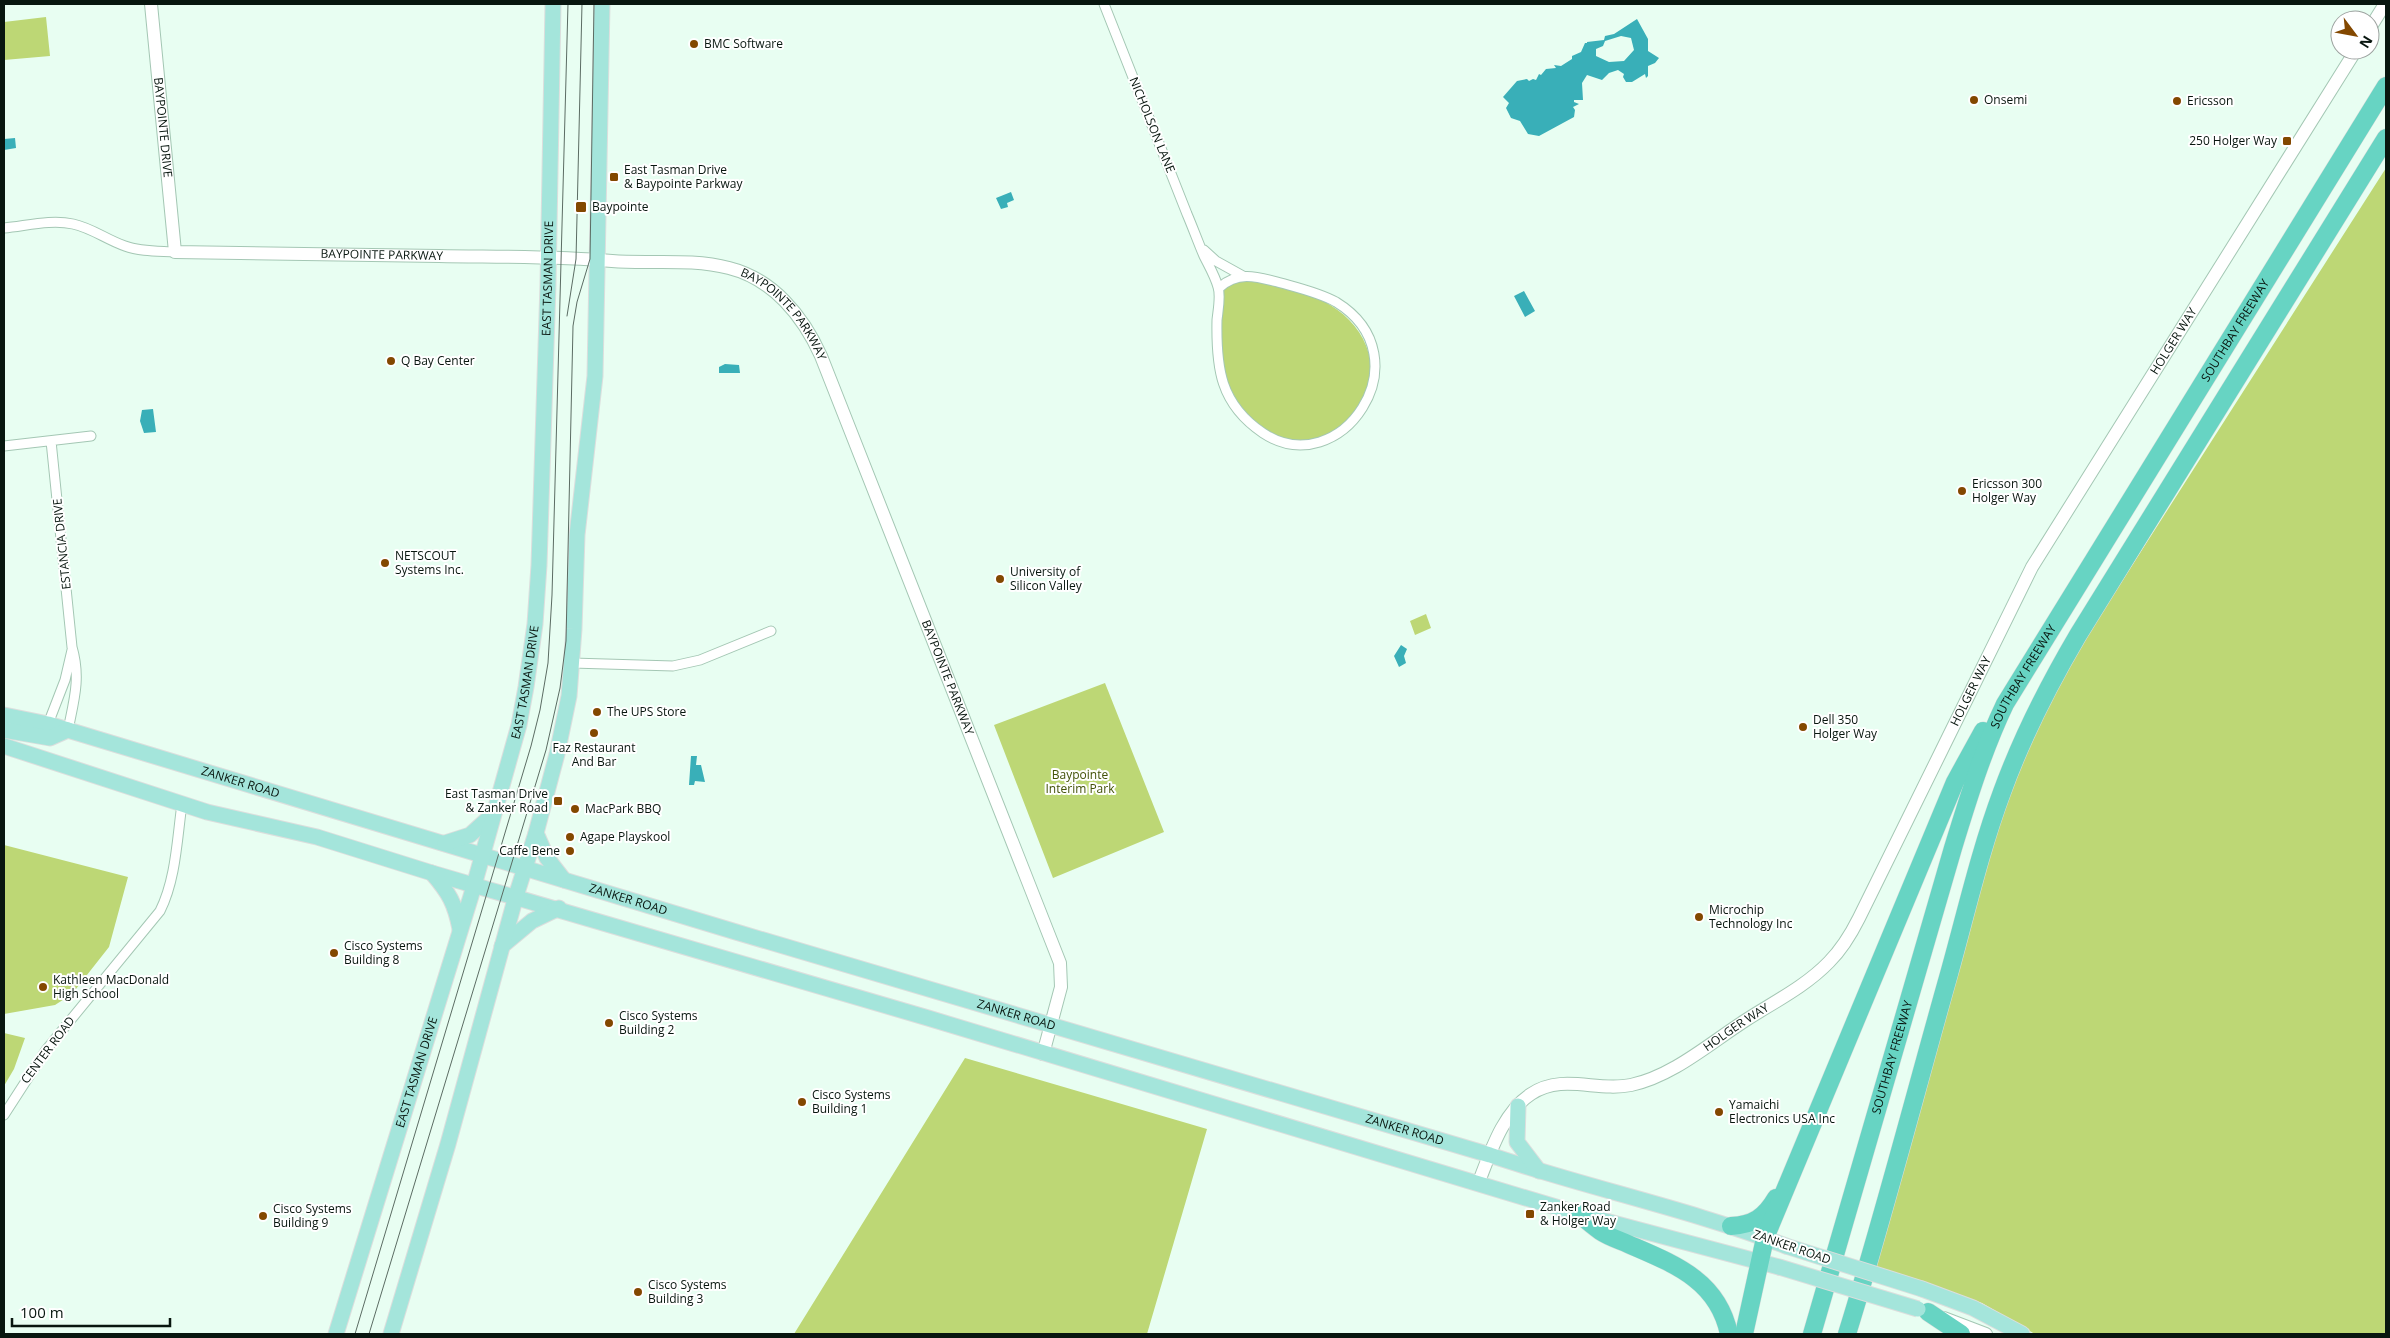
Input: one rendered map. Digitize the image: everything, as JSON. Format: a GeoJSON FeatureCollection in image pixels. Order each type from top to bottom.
{"type":"FeatureCollection","features":[{"type":"Feature","properties":{"kind":"highway","name":"SOUTHBAY FREEWAY"},"geometry":{"type":"LineString","coordinates":[[1812,1334],[1973,783],[2006,704],[2386,86]]}},
{"type":"Feature","properties":{"kind":"highway","name":"SOUTHBAY FREEWAY"},"geometry":{"type":"LineString","coordinates":[[1847,1334],[1877,1238],[1982,857],[2011,768],[2025,733],[2051,681],[2386,138]]}},
{"type":"Feature","properties":{"kind":"highway"},"geometry":{"type":"LineString","coordinates":[[1837,1334],[1977,845],[2012,743],[2028,704],[2097,587],[2155,497],[2172,483]]}},
{"type":"Feature","properties":{"kind":"highway"},"geometry":{"type":"LineString","coordinates":[[1744,1334],[1759,1261],[1766,1238],[1955,782],[1985,728],[2006,704]]}},
{"type":"Feature","properties":{"kind":"highway"},"geometry":{"type":"LineString","coordinates":[[1731,1226],[1749,1224],[1761,1217],[1773,1204],[1795,1168]]}},
{"type":"Feature","properties":{"kind":"highway"},"geometry":{"type":"LineString","coordinates":[[1579,1214],[1601,1232],[1668,1261],[1697,1279],[1719,1305],[1726,1320],[1729,1334]]}},
{"type":"Feature","properties":{"kind":"highway"},"geometry":{"type":"LineString","coordinates":[[1860,1334],[1877,1238]]}},
{"type":"Feature","properties":{"kind":"highway"},"geometry":{"type":"LineString","coordinates":[[1923,1310],[1961,1334]]}},
{"type":"Feature","properties":{"kind":"main road","name":"EAST TASMAN DRIVE"},"geometry":{"type":"LineString","coordinates":[[336,1334],[494,814],[519,725],[536,624],[548,258],[553,4]]}},
{"type":"Feature","properties":{"kind":"main road"},"geometry":{"type":"LineString","coordinates":[[390,1334],[448,1144],[524,867],[536,833],[564,724],[572,662],[577,535],[595,376],[602,4]]}},
{"type":"Feature","properties":{"kind":"main road","name":"ZANKER ROAD"},"geometry":{"type":"LineString","coordinates":[[4,715],[48,724],[564,880],[1490,1155],[1540,1172],[1731,1226],[1786,1246],[1922,1289],[1973,1308],[2022,1334]]}},
{"type":"Feature","properties":{"kind":"main road"},"geometry":{"type":"LineString","coordinates":[[4,730],[50,738],[68,730]]}},
{"type":"Feature","properties":{"kind":"main road","name":"ZANKER ROAD"},"geometry":{"type":"LineString","coordinates":[[4,746],[182,804],[317,837],[432,873],[559,908],[1579,1214],[1759,1261],[1923,1310]]}},
{"type":"Feature","properties":{"kind":"main road"},"geometry":{"type":"LineString","coordinates":[[445,844],[477,830],[494,814]]}},
{"type":"Feature","properties":{"kind":"main road"},"geometry":{"type":"LineString","coordinates":[[536,833],[547,858],[564,880]]}},
{"type":"Feature","properties":{"kind":"main road"},"geometry":{"type":"LineString","coordinates":[[432,873],[451,896],[457,911],[460,930]]}},
{"type":"Feature","properties":{"kind":"main road"},"geometry":{"type":"LineString","coordinates":[[502,946],[532,921],[559,908]]}},
{"type":"Feature","properties":{"kind":"main road"},"geometry":{"type":"LineString","coordinates":[[1518,1106],[1517,1142],[1540,1172]]}},
{"type":"Feature","properties":{"kind":"street","name":"BAYPOINTE DRIVE"},"geometry":{"type":"LineString","coordinates":[[152,4],[175,252]]}},
{"type":"Feature","properties":{"kind":"street","name":"NICHOLSON LANE"},"geometry":{"type":"LineString","coordinates":[[1104,4],[1200,247],[1219,288],[1217,354],[1222,384],[1241,414],[1275,440],[1285,444],[1310,445],[1338,434],[1352,422],[1364,407],[1372,388],[1377,367],[1371,344],[1362,326],[1336,302],[1302,288],[1254,276],[1243,276],[1216,261],[1200,247]]}},
{"type":"Feature","properties":{"kind":"street","name":"HOLGER WAY"},"geometry":{"type":"LineString","coordinates":[[1478,1184],[1507,1120],[1518,1106],[1543,1087],[1568,1082],[1613,1086],[1630,1085],[1662,1073],[1806,982],[1839,950],[1860,918],[1978,673],[2036,560],[2350,60]]}},
{"type":"Feature","properties":{"kind":"street","name":"BAYPOINTE PARKWAY"},"geometry":{"type":"LineString","coordinates":[[4,228],[58,222],[71,223],[88,228],[125,246],[140,250],[175,252],[681,262],[728,268],[770,288],[786,302],[812,337],[1060,963],[1061,987],[1044,1054]]}},
{"type":"Feature","properties":{"kind":"street"},"geometry":{"type":"LineString","coordinates":[[1219,288],[1232,278],[1243,276]]}},
{"type":"Feature","properties":{"kind":"street"},"geometry":{"type":"LineString","coordinates":[[4,446],[92,436]]}},
{"type":"Feature","properties":{"kind":"street","name":"ESTANCIA DRIVE"},"geometry":{"type":"LineString","coordinates":[[51,440],[72,647],[77,663],[77,686],[68,730]]}},
{"type":"Feature","properties":{"kind":"street"},"geometry":{"type":"LineString","coordinates":[[572,662],[673,666],[700,660],[771,631]]}},
{"type":"Feature","properties":{"kind":"street","name":"ESTANCIA DRIVE"},"geometry":{"type":"LineString","coordinates":[[48,724],[65,680],[72,647]]}},
{"type":"Feature","properties":{"kind":"street","name":"CENTER ROAD"},"geometry":{"type":"LineString","coordinates":[[4,1115],[46,1050],[160,911],[167,894],[172,873],[182,804]]}},
{"type":"Feature","properties":{"kind":"street","name":"ZANKER ROAD"},"geometry":{"type":"LineString","coordinates":[[1923,1310],[1986,1334]]}},
{"type":"Feature","properties":{"kind":"green space"},"geometry":{"type":"Polygon","coordinates":[[[46,17],[50,56],[4,60],[4,22],[46,17]]]}},
{"type":"Feature","properties":{"kind":"green space"},"geometry":{"type":"Polygon","coordinates":[[[2386,168],[2386,1334],[2035,1334],[1982,1303],[1869,1265],[2025,733],[2386,168]]]}},
{"type":"Feature","properties":{"kind":"green space"},"geometry":{"type":"Polygon","coordinates":[[[1243,280],[1281,286],[1319,299],[1336,309],[1350,321],[1362,336],[1372,369],[1367,393],[1361,405],[1344,424],[1322,438],[1303,442],[1290,440],[1271,433],[1245,411],[1234,396],[1227,381],[1221,347],[1222,291],[1233,281],[1243,280]]]}},
{"type":"Feature","properties":{"kind":"green space"},"geometry":{"type":"Polygon","coordinates":[[[1426,614],[1431,628],[1415,635],[1410,621],[1426,614]]]}},
{"type":"Feature","properties":{"kind":"green space","name":"Baypointe Interim Park"},"geometry":{"type":"Polygon","coordinates":[[[1105,683],[1164,832],[1053,878],[994,725],[1105,683]]]}},
{"type":"Feature","properties":{"kind":"green space"},"geometry":{"type":"Polygon","coordinates":[[[4,845],[128,877],[109,947],[72,994],[55,1005],[4,1014],[4,845]]]}},
{"type":"Feature","properties":{"kind":"green space"},"geometry":{"type":"Polygon","coordinates":[[[4,1033],[25,1038],[14,1069],[4,1086],[4,1033]]]}},
{"type":"Feature","properties":{"kind":"green space"},"geometry":{"type":"Polygon","coordinates":[[[965,1058],[1207,1129],[1147,1334],[794,1334],[965,1058]]]}},
{"type":"Feature","properties":{"kind":"water"},"geometry":{"type":"Polygon","coordinates":[[[1637,19],[1648,39],[1648,51],[1659,58],[1655,63],[1648,66],[1648,76],[1646,78],[1645,74],[1632,82],[1626,82],[1623,77],[1624,74],[1618,70],[1609,73],[1602,80],[1587,75],[1582,83],[1583,100],[1574,100],[1574,102],[1579,104],[1573,107],[1575,110],[1574,117],[1539,136],[1528,134],[1520,121],[1511,118],[1506,108],[1509,103],[1503,97],[1517,81],[1536,80],[1539,74],[1541,75],[1546,69],[1556,68],[1554,65],[1561,66],[1572,59],[1572,56],[1581,52],[1585,43],[1604,40],[1605,36],[1614,34],[1637,19]],[[1621,36],[1605,41],[1603,46],[1596,49],[1596,56],[1609,62],[1624,61],[1634,50],[1631,38],[1621,36]]]}},
{"type":"Feature","properties":{"kind":"water"},"geometry":{"type":"Polygon","coordinates":[[[15,138],[16,148],[4,150],[4,139],[15,138]]]}},
{"type":"Feature","properties":{"kind":"water"},"geometry":{"type":"Polygon","coordinates":[[[1011,192],[1014,200],[1007,203],[1008,207],[1001,209],[996,198],[1011,192]]]}},
{"type":"Feature","properties":{"kind":"water"},"geometry":{"type":"Polygon","coordinates":[[[1524,291],[1535,311],[1525,317],[1514,296],[1524,291]]]}},
{"type":"Feature","properties":{"kind":"water"},"geometry":{"type":"Polygon","coordinates":[[[725,364],[739,365],[740,373],[719,373],[719,367],[725,364]]]}},
{"type":"Feature","properties":{"kind":"water"},"geometry":{"type":"Polygon","coordinates":[[[153,409],[156,432],[144,433],[140,421],[142,410],[153,409]]]}},
{"type":"Feature","properties":{"kind":"water"},"geometry":{"type":"Polygon","coordinates":[[[1401,645],[1407,649],[1404,656],[1406,663],[1399,667],[1394,656],[1401,645]]]}},
{"type":"Feature","properties":{"kind":"water"},"geometry":{"type":"Polygon","coordinates":[[[691,756],[697,756],[696,765],[701,765],[705,782],[695,781],[694,785],[689,785],[691,756]]]}},
{"type":"Feature","properties":{"kind":"tram line"},"geometry":{"type":"LineString","coordinates":[[355,1334],[531,746],[540,710],[548,663],[552,595],[568,4]]}},
{"type":"Feature","properties":{"kind":"tram line"},"geometry":{"type":"LineString","coordinates":[[567,316],[576,259],[582,4]]}},
{"type":"Feature","properties":{"kind":"tram line"},"geometry":{"type":"LineString","coordinates":[[369,1334],[546,750],[560,688],[566,641],[573,326],[577,302],[590,259],[594,4]]}},
{"type":"Feature","properties":{"kind":"place","name":"BMC Software"},"geometry":{"type":"Point","coordinates":[694,44]}},
{"type":"Feature","properties":{"kind":"place","name":"Onsemi"},"geometry":{"type":"Point","coordinates":[1974,100]}},
{"type":"Feature","properties":{"kind":"place","name":"Ericsson"},"geometry":{"type":"Point","coordinates":[2177,101]}},
{"type":"Feature","properties":{"kind":"place","name":"250 Holger Way"},"geometry":{"type":"Point","coordinates":[2287,141]}},
{"type":"Feature","properties":{"kind":"place","name":"East Tasman Drive & Baypointe Parkway"},"geometry":{"type":"Point","coordinates":[614,177]}},
{"type":"Feature","properties":{"kind":"place","name":"Baypointe"},"geometry":{"type":"Point","coordinates":[581,207]}},
{"type":"Feature","properties":{"kind":"place","name":"Q Bay Center"},"geometry":{"type":"Point","coordinates":[391,361]}},
{"type":"Feature","properties":{"kind":"place","name":"Ericsson 300 Holger Way"},"geometry":{"type":"Point","coordinates":[1962,491]}},
{"type":"Feature","properties":{"kind":"place","name":"NETSCOUT Systems Inc."},"geometry":{"type":"Point","coordinates":[385,563]}},
{"type":"Feature","properties":{"kind":"place","name":"University of Silicon Valley"},"geometry":{"type":"Point","coordinates":[1000,579]}},
{"type":"Feature","properties":{"kind":"place","name":"The UPS Store"},"geometry":{"type":"Point","coordinates":[597,712]}},
{"type":"Feature","properties":{"kind":"place","name":"Dell 350 Holger Way"},"geometry":{"type":"Point","coordinates":[1803,727]}},
{"type":"Feature","properties":{"kind":"place","name":"Faz Restaurant And Bar"},"geometry":{"type":"Point","coordinates":[594,733]}},
{"type":"Feature","properties":{"kind":"place","name":"East Tasman Drive & Zanker Road"},"geometry":{"type":"Point","coordinates":[558,801]}},
{"type":"Feature","properties":{"kind":"place","name":"MacPark BBQ"},"geometry":{"type":"Point","coordinates":[575,809]}},
{"type":"Feature","properties":{"kind":"place","name":"Agape Playskool"},"geometry":{"type":"Point","coordinates":[570,837]}},
{"type":"Feature","properties":{"kind":"place","name":"Caffe Bene"},"geometry":{"type":"Point","coordinates":[570,851]}},
{"type":"Feature","properties":{"kind":"place","name":"Microchip Technology Inc"},"geometry":{"type":"Point","coordinates":[1699,917]}},
{"type":"Feature","properties":{"kind":"place","name":"Cisco Systems Building 8"},"geometry":{"type":"Point","coordinates":[334,953]}},
{"type":"Feature","properties":{"kind":"place","name":"Kathleen MacDonald High School"},"geometry":{"type":"Point","coordinates":[43,987]}},
{"type":"Feature","properties":{"kind":"place","name":"Cisco Systems Building 2"},"geometry":{"type":"Point","coordinates":[609,1023]}},
{"type":"Feature","properties":{"kind":"place","name":"Cisco Systems Building 1"},"geometry":{"type":"Point","coordinates":[802,1102]}},
{"type":"Feature","properties":{"kind":"place","name":"Yamaichi Electronics USA Inc"},"geometry":{"type":"Point","coordinates":[1719,1112]}},
{"type":"Feature","properties":{"kind":"place","name":"Zanker Road & Holger Way"},"geometry":{"type":"Point","coordinates":[1530,1214]}},
{"type":"Feature","properties":{"kind":"place","name":"Cisco Systems Building 9"},"geometry":{"type":"Point","coordinates":[263,1216]}},
{"type":"Feature","properties":{"kind":"place","name":"Cisco Systems Building 3"},"geometry":{"type":"Point","coordinates":[638,1292]}}]}
